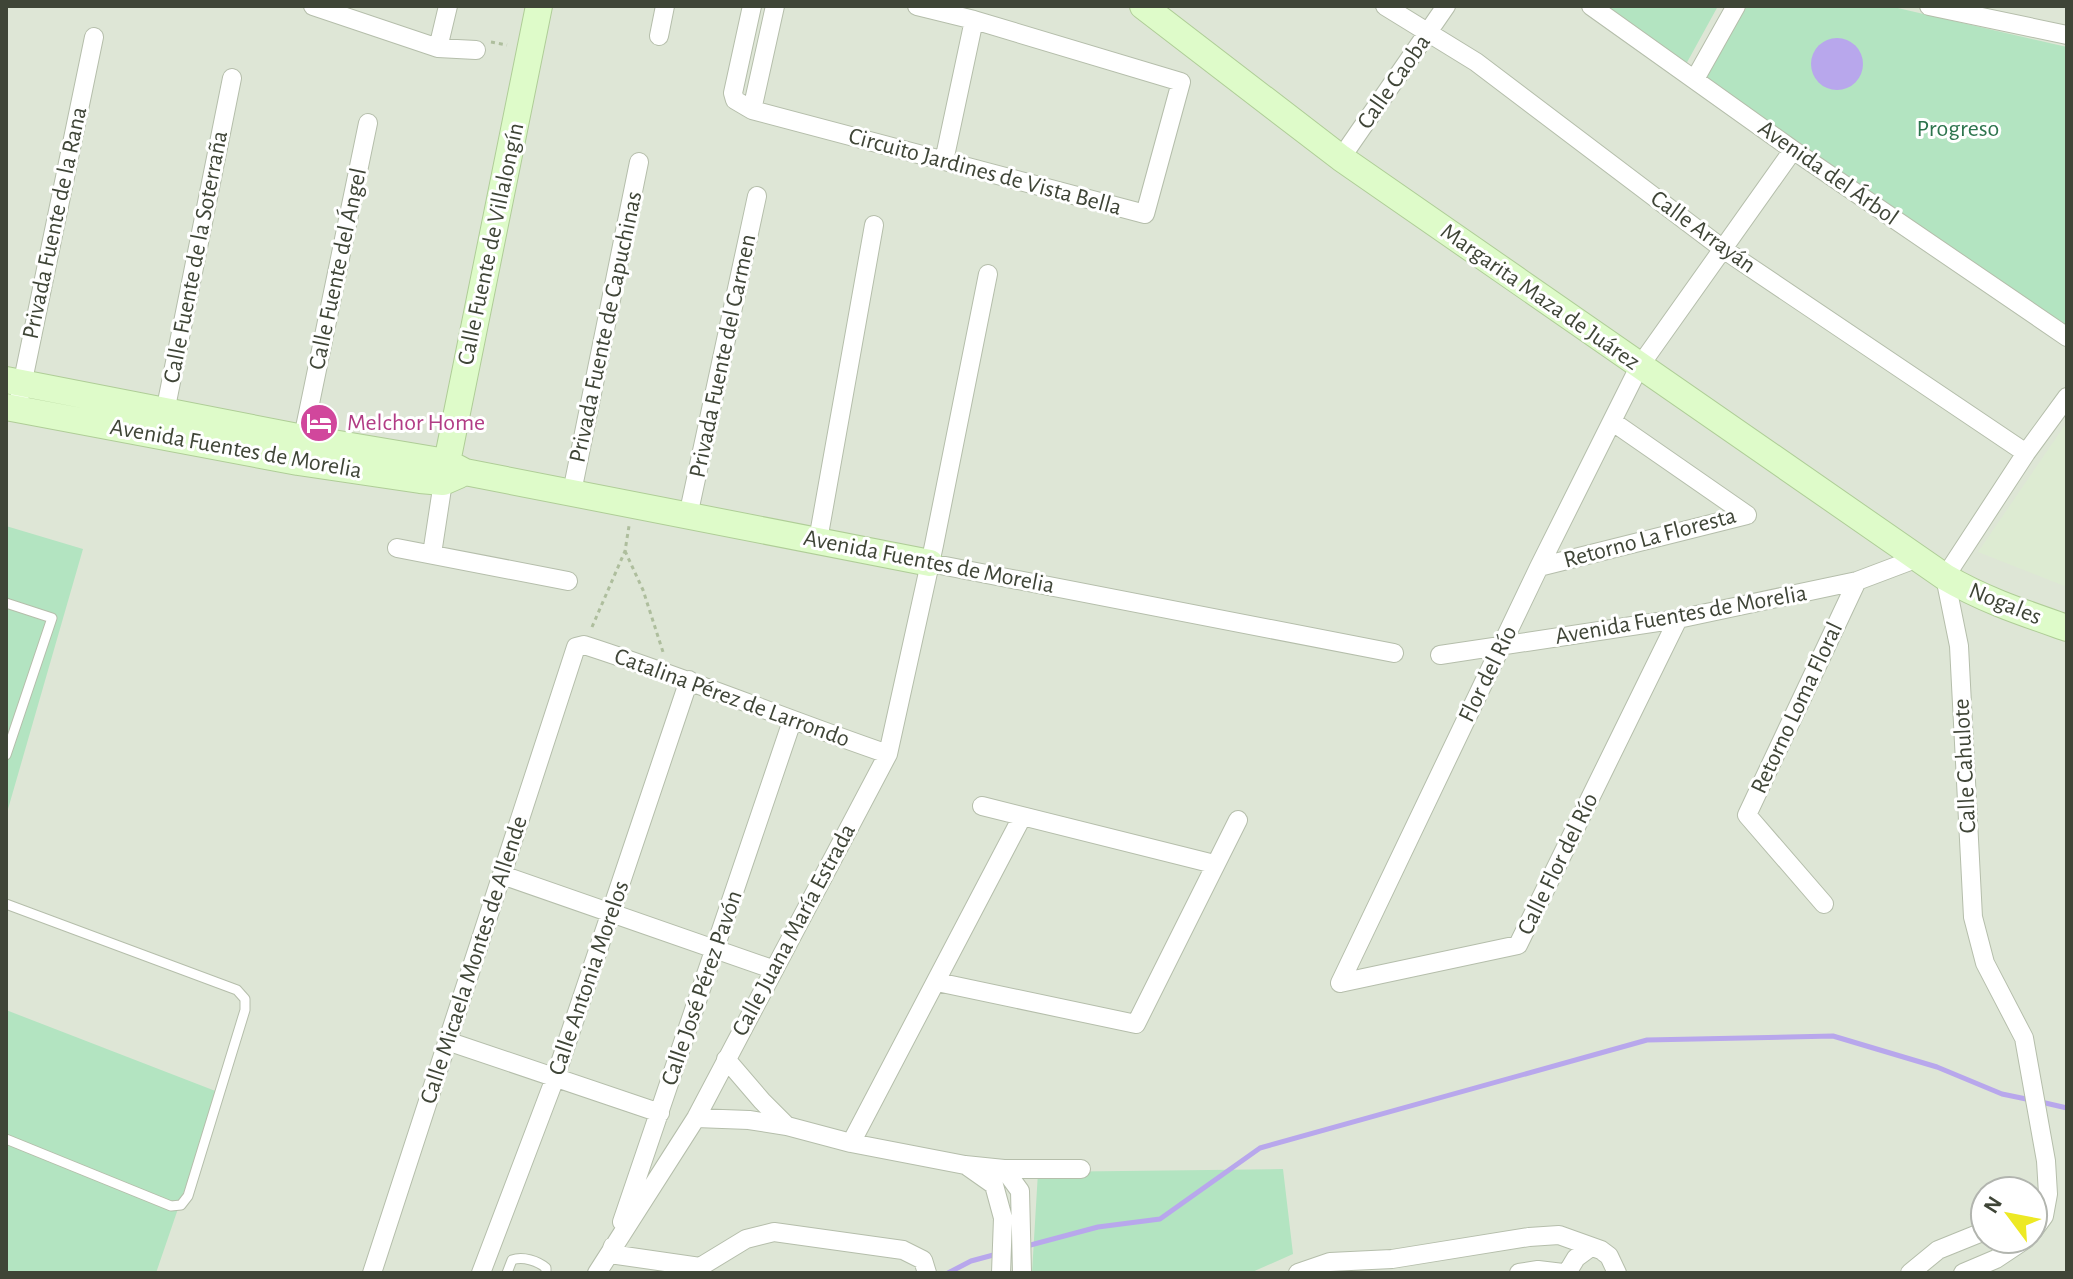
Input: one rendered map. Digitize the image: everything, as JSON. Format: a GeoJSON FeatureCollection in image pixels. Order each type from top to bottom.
{"type":"FeatureCollection","features":[{"type":"Feature","properties":{"kind":"street"},"geometry":{"type":"LineString","coordinates":[[313,6],[438,48],[476,50]]}},
{"type":"Feature","properties":{"kind":"street"},"geometry":{"type":"LineString","coordinates":[[438,48],[448,6]]}},
{"type":"Feature","properties":{"kind":"street","name":"Calle Fuente de Villalongín"},"geometry":{"type":"LineString","coordinates":[[451,472],[539,6]]}},
{"type":"Feature","properties":{"kind":"street"},"geometry":{"type":"LineString","coordinates":[[659,36],[665,6]]}},
{"type":"Feature","properties":{"kind":"street"},"geometry":{"type":"LineString","coordinates":[[752,6],[733,93],[735,100],[752,110],[775,6]]}},
{"type":"Feature","properties":{"kind":"street","name":"Circuito Jardines de Vista Bella"},"geometry":{"type":"LineString","coordinates":[[752,110],[1145,214],[1181,82],[917,6]]}},
{"type":"Feature","properties":{"kind":"street","name":"Margarita Maza de Juárez"},"geometry":{"type":"LineString","coordinates":[[1143,6],[1341,158],[1945,577]]}},
{"type":"Feature","properties":{"kind":"street","name":"Calle Arrayán"},"geometry":{"type":"LineString","coordinates":[[1385,6],[1476,62],[1723,249],[2026,453]]}},
{"type":"Feature","properties":{"kind":"street","name":"Calle Caoba"},"geometry":{"type":"LineString","coordinates":[[1341,158],[1446,6]]}},
{"type":"Feature","properties":{"kind":"street","name":"Avenida del Árbol"},"geometry":{"type":"LineString","coordinates":[[1591,6],[1793,150],[2067,337]]}},
{"type":"Feature","properties":{"kind":"street"},"geometry":{"type":"LineString","coordinates":[[1695,79],[1736,6]]}},
{"type":"Feature","properties":{"kind":"street"},"geometry":{"type":"LineString","coordinates":[[1929,6],[2067,35]]}},
{"type":"Feature","properties":{"kind":"street"},"geometry":{"type":"LineString","coordinates":[[944,161],[974,20]]}},
{"type":"Feature","properties":{"kind":"street","name":"Privada Fuente de la Rana"},"geometry":{"type":"LineString","coordinates":[[13,395],[94,37]]}},
{"type":"Feature","properties":{"kind":"street","name":"Calle Fuente de la Soterraña"},"geometry":{"type":"LineString","coordinates":[[163,424],[232,78]]}},
{"type":"Feature","properties":{"kind":"street","name":"Calle Fuente del Ángel"},"geometry":{"type":"LineString","coordinates":[[300,450],[368,123]]}},
{"type":"Feature","properties":{"kind":"street","name":"Flor del Río"},"geometry":{"type":"LineString","coordinates":[[1340,983],[1539,567],[1639,367],[1793,150]]}},
{"type":"Feature","properties":{"kind":"street","name":"Privada Fuente de Capuchinas"},"geometry":{"type":"LineString","coordinates":[[572,492],[639,162]]}},
{"type":"Feature","properties":{"kind":"street","name":"Privada Fuente del Carmen"},"geometry":{"type":"LineString","coordinates":[[688,516],[757,196]]}},
{"type":"Feature","properties":{"kind":"street"},"geometry":{"type":"LineString","coordinates":[[818,540],[874,225]]}},
{"type":"Feature","properties":{"kind":"street","name":"Calle Juana María Estrada"},"geometry":{"type":"LineString","coordinates":[[597,1273],[696,1118],[888,754],[988,274]]}},
{"type":"Feature","properties":{"kind":"street","name":"Avenida Fuentes de Morelia"},"geometry":{"type":"LineString","coordinates":[[13,395],[300,450],[572,492],[1394,653]]}},
{"type":"Feature","properties":{"kind":"street"},"geometry":{"type":"LineString","coordinates":[[1945,577],[2026,453],[2067,397]]}},
{"type":"Feature","properties":{"kind":"street","name":"Retorno La Floresta"},"geometry":{"type":"LineString","coordinates":[[1539,567],[1747,515],[1613,422]]}},
{"type":"Feature","properties":{"kind":"street"},"geometry":{"type":"LineString","coordinates":[[432,554],[451,472]]}},
{"type":"Feature","properties":{"kind":"street"},"geometry":{"type":"LineString","coordinates":[[397,548],[568,581]]}},
{"type":"Feature","properties":{"kind":"street","name":"Avenida Fuentes de Morelia"},"geometry":{"type":"LineString","coordinates":[[1440,655],[1678,619],[1857,581],[1918,558]]}},
{"type":"Feature","properties":{"kind":"street","name":"Nogales"},"geometry":{"type":"LineString","coordinates":[[1945,577],[1972,593],[2067,628]]}},
{"type":"Feature","properties":{"kind":"street","name":"Calle Cahulote"},"geometry":{"type":"LineString","coordinates":[[1945,577],[1959,646],[1973,917],[1985,963],[2024,1038],[2046,1175]]}},
{"type":"Feature","properties":{"kind":"street","name":"Retorno Loma Floral"},"geometry":{"type":"LineString","coordinates":[[1824,904],[1747,815],[1857,581]]}},
{"type":"Feature","properties":{"kind":"street","name":"Calle Flor del Río"},"geometry":{"type":"LineString","coordinates":[[1340,983],[1518,945],[1678,619]]}},
{"type":"Feature","properties":{"kind":"street","name":"Catalina Pérez de Larrondo"},"geometry":{"type":"LineString","coordinates":[[580,646],[689,680],[792,721],[888,754]]}},
{"type":"Feature","properties":{"kind":"street","name":"Calle Micaela Montes de Allende"},"geometry":{"type":"LineString","coordinates":[[372,1273],[580,646]]}},
{"type":"Feature","properties":{"kind":"street","name":"Calle Antonia Morelos"},"geometry":{"type":"LineString","coordinates":[[481,1273],[555,1078],[689,680]]}},
{"type":"Feature","properties":{"kind":"street","name":"Calle José Pérez Pavón"},"geometry":{"type":"LineString","coordinates":[[610,1254],[792,721]]}},
{"type":"Feature","properties":{"kind":"street"},"geometry":{"type":"LineString","coordinates":[[982,806],[1214,864]]}},
{"type":"Feature","properties":{"kind":"street"},"geometry":{"type":"LineString","coordinates":[[851,1143],[1022,817]]}},
{"type":"Feature","properties":{"kind":"street"},"geometry":{"type":"LineString","coordinates":[[937,982],[1136,1024],[1238,820]]}},
{"type":"Feature","properties":{"kind":"street"},"geometry":{"type":"LineString","coordinates":[[502,875],[772,969]]}},
{"type":"Feature","properties":{"kind":"street"},"geometry":{"type":"LineString","coordinates":[[447,1041],[660,1113]]}},
{"type":"Feature","properties":{"kind":"street"},"geometry":{"type":"LineString","coordinates":[[726,1059],[787,1126]]}},
{"type":"Feature","properties":{"kind":"street"},"geometry":{"type":"LineString","coordinates":[[696,1118],[749,1120],[787,1126],[851,1143],[965,1165],[999,1177],[1020,1191],[1023,1259],[1001,1258],[1003,1218],[999,1177]]}},
{"type":"Feature","properties":{"kind":"street"},"geometry":{"type":"LineString","coordinates":[[2038,1175],[2044,1152]]}},
{"type":"Feature","properties":{"kind":"street"},"geometry":{"type":"LineString","coordinates":[[999,1177],[1081,1169]]}},
{"type":"Feature","properties":{"kind":"street"},"geometry":{"type":"LineString","coordinates":[[610,1254],[700,1267],[746,1239],[774,1232],[903,1250],[923,1260],[927,1273]]}},
{"type":"Feature","properties":{"kind":"street"},"geometry":{"type":"LineString","coordinates":[[1298,1273],[1330,1262],[1392,1268],[1529,1237],[1559,1235],[1609,1256],[1617,1273]]}},
{"type":"Feature","properties":{"kind":"street"},"geometry":{"type":"LineString","coordinates":[[1910,1273],[1938,1250],[1969,1237]]}},
{"type":"Feature","properties":{"kind":"street"},"geometry":{"type":"LineString","coordinates":[[1519,1273],[1538,1270],[1565,1273],[1576,1258],[1591,1247]]}},
{"type":"Feature","properties":{"kind":"street"},"geometry":{"type":"LineString","coordinates":[[1963,1273],[2002,1255]]}},
{"type":"Feature","properties":{"kind":"street"},"geometry":{"type":"LineString","coordinates":[[1330,1262],[1346,1273]]}},
{"type":"Feature","properties":{"kind":"lane"},"geometry":{"type":"LineString","coordinates":[[6,603],[52,618],[6,755]]}},
{"type":"Feature","properties":{"kind":"lane"},"geometry":{"type":"LineString","coordinates":[[6,904],[237,990],[245,999],[245,1010],[188,1196],[181,1205],[171,1206],[6,1139]]}},
{"type":"Feature","properties":{"kind":"lane"},"geometry":{"type":"LineString","coordinates":[[507,1273],[512,1260],[518,1258],[540,1263],[546,1268],[546,1273]]}},
{"type":"Feature","properties":{"kind":"path"},"geometry":{"type":"LineString","coordinates":[[476,50],[492,41],[530,52]]}},
{"type":"Feature","properties":{"kind":"path"},"geometry":{"type":"LineString","coordinates":[[580,646],[625,551],[630,504]]}},
{"type":"Feature","properties":{"kind":"path"},"geometry":{"type":"LineString","coordinates":[[625,551],[643,590],[669,673]]}},
{"type":"Feature","properties":{"kind":"shaded area"},"geometry":{"type":"Polygon","coordinates":[[[6,6],[2067,6],[2067,1273],[6,1273],[6,6]]]}},
{"type":"Feature","properties":{"kind":"shaded area"},"geometry":{"type":"Polygon","coordinates":[[[1837,38],[1855,46],[1863,64],[1855,82],[1837,90],[1819,82],[1811,64],[1819,46],[1837,38]]]}},
{"type":"Feature","properties":{"kind":"shaded area"},"geometry":{"type":"Polygon","coordinates":[[[2067,422],[2067,587],[1978,552],[2067,422]]]}},
{"type":"Feature","properties":{"kind":"green space"},"geometry":{"type":"Polygon","coordinates":[[[1598,6],[1718,6],[1685,66],[1598,6]]]}},
{"type":"Feature","properties":{"kind":"green space","name":"Progreso"},"geometry":{"type":"Polygon","coordinates":[[[1747,6],[1889,6],[2067,47],[2067,335],[1704,77],[1747,6]]]}},
{"type":"Feature","properties":{"kind":"green space"},"geometry":{"type":"Polygon","coordinates":[[[6,526],[83,549],[6,816],[6,526]]]}},
{"type":"Feature","properties":{"kind":"green space"},"geometry":{"type":"Polygon","coordinates":[[[6,1010],[218,1092],[156,1273],[6,1273],[6,1010]]]}},
{"type":"Feature","properties":{"kind":"green space"},"geometry":{"type":"Polygon","coordinates":[[[1283,1169],[1293,1254],[1250,1273],[1032,1273],[1038,1172],[1283,1169]]]}},
{"type":"Feature","properties":{"kind":"waterway"},"geometry":{"type":"LineString","coordinates":[[948,1273],[971,1261],[1098,1227],[1160,1219],[1260,1148],[1647,1040],[1833,1036],[1937,1067],[2002,1094],[2031,1100]]}},
{"type":"Feature","properties":{"kind":"waterway"},"geometry":{"type":"LineString","coordinates":[[2041,1102],[2067,1108]]}},
{"type":"Feature","properties":{"kind":"place","name":"Melchor Home"},"geometry":{"type":"Point","coordinates":[319,423]}}]}
